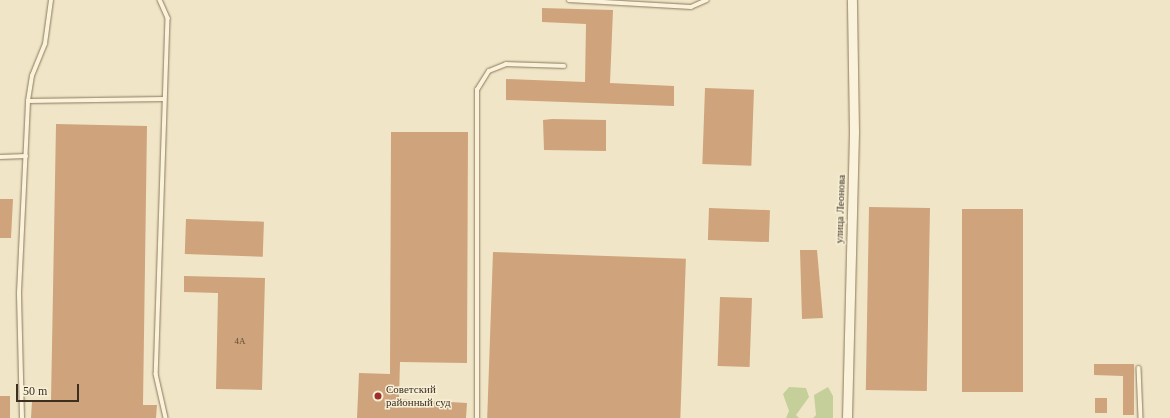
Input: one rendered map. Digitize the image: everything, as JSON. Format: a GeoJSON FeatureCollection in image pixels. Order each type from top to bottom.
{"type":"FeatureCollection","features":[{"type":"Feature","properties":{"kind":"street","name":"улица Леонова"},"geometry":{"type":"LineString","coordinates":[[847,418],[854,132],[852,0]]}},
{"type":"Feature","properties":{"kind":"lane"},"geometry":{"type":"LineString","coordinates":[[22,418],[19,293],[28,101],[32,76],[45,44],[51,0]]}},
{"type":"Feature","properties":{"kind":"lane"},"geometry":{"type":"LineString","coordinates":[[160,0],[168,18],[164,99],[156,374],[166,418]]}},
{"type":"Feature","properties":{"kind":"lane"},"geometry":{"type":"LineString","coordinates":[[569,0],[691,7],[707,0]]}},
{"type":"Feature","properties":{"kind":"lane"},"geometry":{"type":"LineString","coordinates":[[477,418],[477,90],[489,71],[506,64],[564,66]]}},
{"type":"Feature","properties":{"kind":"lane"},"geometry":{"type":"LineString","coordinates":[[28,101],[164,99]]}},
{"type":"Feature","properties":{"kind":"lane"},"geometry":{"type":"LineString","coordinates":[[0,157],[26,156]]}},
{"type":"Feature","properties":{"kind":"lane"},"geometry":{"type":"LineString","coordinates":[[1139,368],[1141,418]]}},
{"type":"Feature","properties":{"kind":"green space"},"geometry":{"type":"Polygon","coordinates":[[[789,387],[806,388],[809,397],[796,415],[799,418],[786,418],[789,411],[783,394],[789,387]]]}},
{"type":"Feature","properties":{"kind":"green space"},"geometry":{"type":"Polygon","coordinates":[[[828,387],[833,396],[833,418],[813,418],[816,415],[814,395],[828,387]]]}},
{"type":"Feature","properties":{"kind":"building"},"geometry":{"type":"Polygon","coordinates":[[[542,8],[613,10],[610,83],[674,86],[674,106],[506,100],[506,79],[585,82],[586,24],[542,22],[542,8]]]}},
{"type":"Feature","properties":{"kind":"building"},"geometry":{"type":"Polygon","coordinates":[[[705,88],[754,90],[751,166],[702,164],[705,88]]]}},
{"type":"Feature","properties":{"kind":"building"},"geometry":{"type":"Polygon","coordinates":[[[543,120],[606,120],[606,151],[544,150],[543,120]]]}},
{"type":"Feature","properties":{"kind":"building"},"geometry":{"type":"Polygon","coordinates":[[[56,124],[147,126],[143,405],[157,405],[156,418],[31,418],[32,401],[51,402],[56,124]]]}},
{"type":"Feature","properties":{"kind":"building"},"geometry":{"type":"Polygon","coordinates":[[[391,132],[468,132],[467,363],[400,362],[399,399],[467,403],[466,418],[357,418],[359,373],[390,374],[391,132]]]}},
{"type":"Feature","properties":{"kind":"building"},"geometry":{"type":"Polygon","coordinates":[[[0,199],[13,199],[11,238],[0,238],[0,199]]]}},
{"type":"Feature","properties":{"kind":"building"},"geometry":{"type":"Polygon","coordinates":[[[869,207],[930,208],[927,391],[866,390],[869,207]]]}},
{"type":"Feature","properties":{"kind":"building"},"geometry":{"type":"Polygon","coordinates":[[[709,208],[770,210],[769,242],[708,240],[709,208]]]}},
{"type":"Feature","properties":{"kind":"building"},"geometry":{"type":"Polygon","coordinates":[[[962,209],[1023,209],[1023,392],[962,392],[962,209]]]}},
{"type":"Feature","properties":{"kind":"building"},"geometry":{"type":"Polygon","coordinates":[[[186,219],[264,222],[263,257],[185,254],[186,219]]]}},
{"type":"Feature","properties":{"kind":"building"},"geometry":{"type":"Polygon","coordinates":[[[800,250],[817,250],[823,318],[802,319],[800,250]]]}},
{"type":"Feature","properties":{"kind":"building"},"geometry":{"type":"Polygon","coordinates":[[[493,252],[686,259],[680,418],[487,418],[493,252]]]}},
{"type":"Feature","properties":{"kind":"building"},"geometry":{"type":"Polygon","coordinates":[[[184,276],[265,278],[262,390],[216,389],[218,293],[184,292],[184,276]]]}},
{"type":"Feature","properties":{"kind":"building"},"geometry":{"type":"Polygon","coordinates":[[[720,297],[752,298],[750,367],[718,366],[720,297]]]}},
{"type":"Feature","properties":{"kind":"building"},"geometry":{"type":"Polygon","coordinates":[[[1094,364],[1134,364],[1134,415],[1123,415],[1123,376],[1094,375],[1094,364]]]}},
{"type":"Feature","properties":{"kind":"building"},"geometry":{"type":"Polygon","coordinates":[[[0,396],[10,396],[10,418],[0,418],[0,396]]]}},
{"type":"Feature","properties":{"kind":"building"},"geometry":{"type":"Polygon","coordinates":[[[1095,398],[1107,398],[1107,413],[1095,413],[1095,398]]]}},
{"type":"Feature","properties":{"kind":"place","name":"Советский районный суд"},"geometry":{"type":"Point","coordinates":[378,396]}}]}
